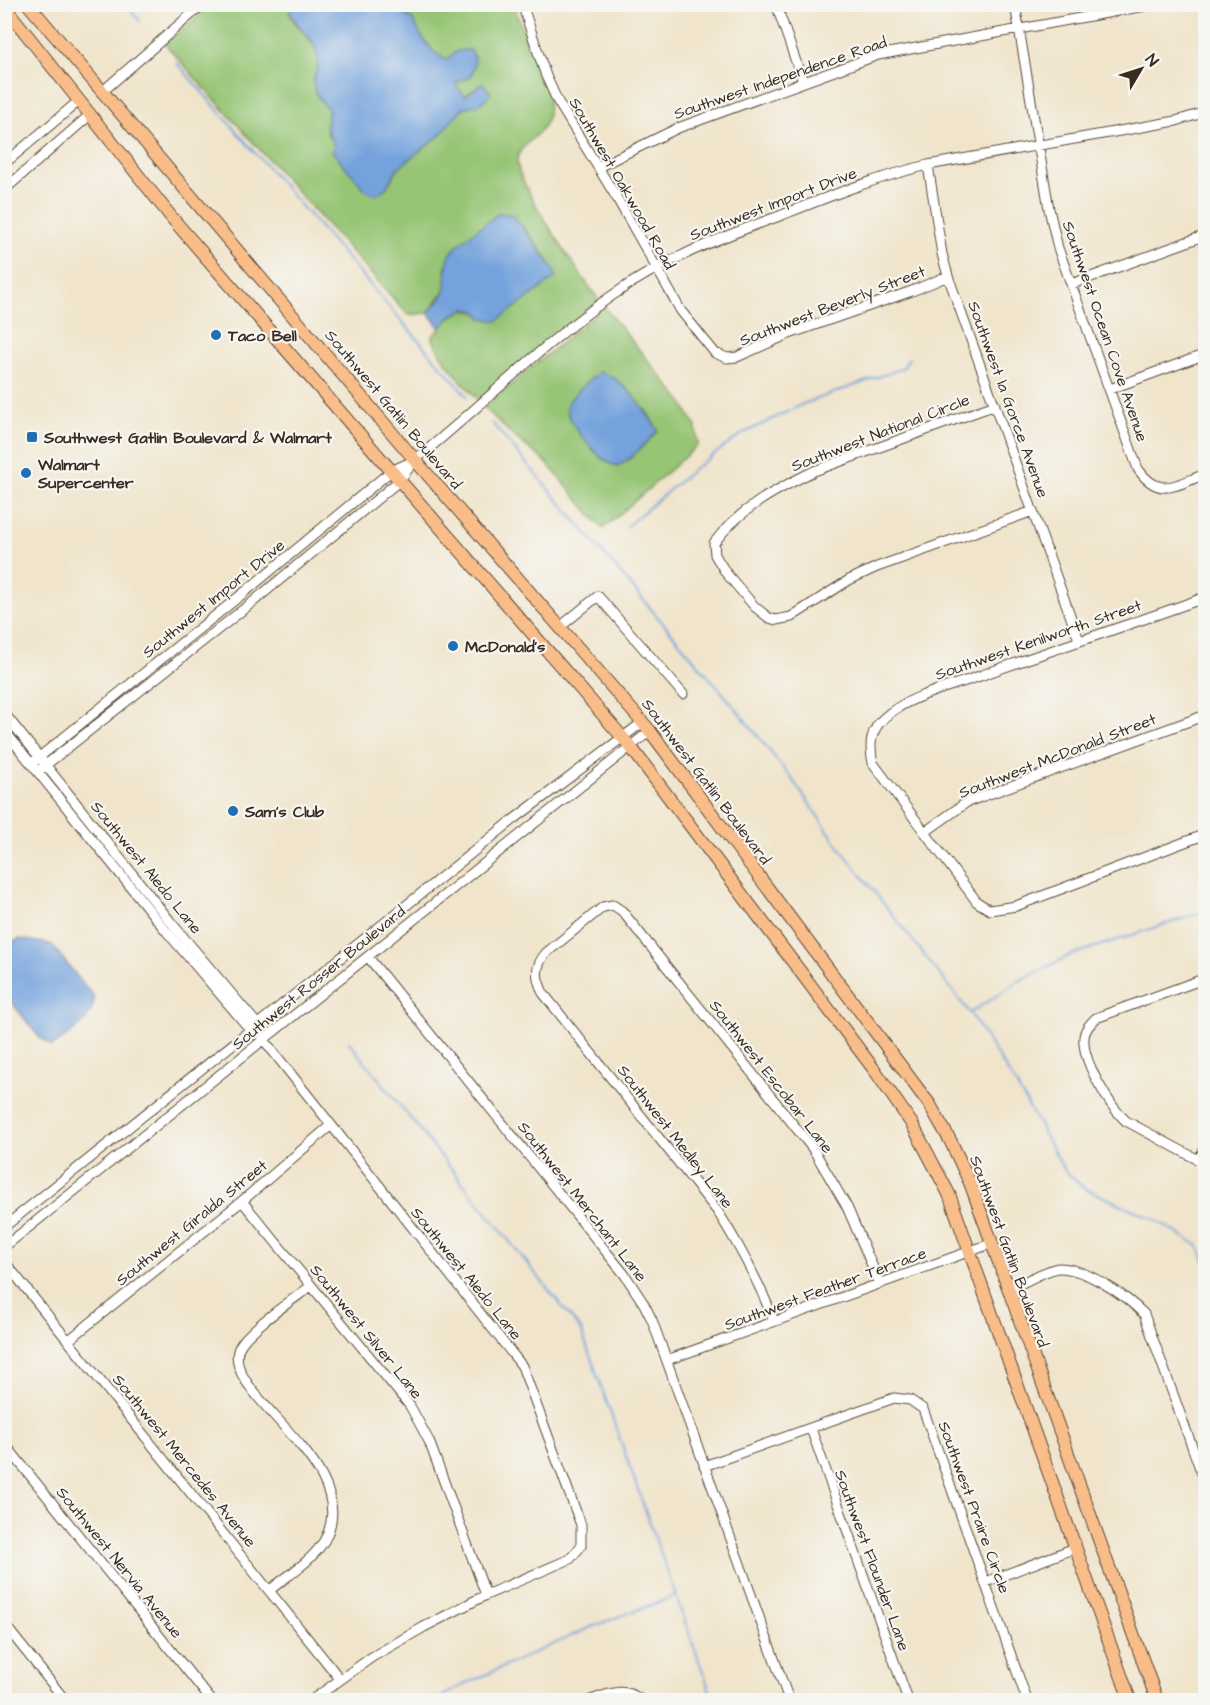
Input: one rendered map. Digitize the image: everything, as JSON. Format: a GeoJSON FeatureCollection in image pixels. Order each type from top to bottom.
{"type":"FeatureCollection","features":[{"type":"Feature","properties":{"kind":"main road","name":"Southwest Gatlin Boulevard"},"geometry":{"type":"LineString","coordinates":[[28,4],[415,460],[646,726],[930,1105],[966,1174],[993,1243],[1157,1701]]}},
{"type":"Feature","properties":{"kind":"main road"},"geometry":{"type":"LineString","coordinates":[[4,6],[172,218],[626,742],[876,1072],[912,1124],[948,1194],[970,1251],[1130,1701]]}},
{"type":"Feature","properties":{"kind":"street"},"geometry":{"type":"LineString","coordinates":[[103,91],[203,4]]}},
{"type":"Feature","properties":{"kind":"street","name":"Southwest Oakwood Road"},"geometry":{"type":"LineString","coordinates":[[522,4],[546,76],[558,102],[681,311],[715,354],[727,358]]}},
{"type":"Feature","properties":{"kind":"street"},"geometry":{"type":"LineString","coordinates":[[776,4],[803,82]]}},
{"type":"Feature","properties":{"kind":"street","name":"Southwest Ocean Cove Avenue"},"geometry":{"type":"LineString","coordinates":[[1015,4],[1038,145],[1058,248],[1138,469],[1151,484],[1167,488],[1206,474]]}},
{"type":"Feature","properties":{"kind":"street","name":"Southwest Independence Road"},"geometry":{"type":"LineString","coordinates":[[598,167],[678,128],[878,55],[1156,4]]}},
{"type":"Feature","properties":{"kind":"street"},"geometry":{"type":"LineString","coordinates":[[4,164],[80,100]]}},
{"type":"Feature","properties":{"kind":"street","name":"Southwest Import Drive"},"geometry":{"type":"LineString","coordinates":[[39,764],[246,591],[415,460],[581,319],[611,296],[655,269],[736,231],[898,172],[1176,121],[1206,112]]}},
{"type":"Feature","properties":{"kind":"street"},"geometry":{"type":"LineString","coordinates":[[4,190],[91,114]]}},
{"type":"Feature","properties":{"kind":"street","name":"Southwest la Gorce Avenue"},"geometry":{"type":"LineString","coordinates":[[928,165],[942,254],[948,276],[1079,640]]}},
{"type":"Feature","properties":{"kind":"street"},"geometry":{"type":"LineString","coordinates":[[1072,284],[1206,235]]}},
{"type":"Feature","properties":{"kind":"street","name":"Southwest Beverly Street"},"geometry":{"type":"LineString","coordinates":[[727,358],[736,357],[789,334],[916,290],[948,276]]}},
{"type":"Feature","properties":{"kind":"street"},"geometry":{"type":"LineString","coordinates":[[1110,389],[1206,354]]}},
{"type":"Feature","properties":{"kind":"street","name":"Southwest National Circle"},"geometry":{"type":"LineString","coordinates":[[995,405],[814,471],[789,483],[753,506],[725,528],[714,543],[715,555],[726,573],[762,613],[776,620],[785,619],[849,580],[878,567],[1033,511]]}},
{"type":"Feature","properties":{"kind":"street"},"geometry":{"type":"LineString","coordinates":[[560,627],[598,596],[683,694]]}},
{"type":"Feature","properties":{"kind":"street"},"geometry":{"type":"LineString","coordinates":[[1202,598],[1206,614]]}},
{"type":"Feature","properties":{"kind":"street","name":"Southwest Kenilworth Street"},"geometry":{"type":"LineString","coordinates":[[926,832],[873,763],[870,747],[873,731],[885,717],[899,707],[925,696],[1202,598]]}},
{"type":"Feature","properties":{"kind":"street","name":"Southwest Aledo Lane"},"geometry":{"type":"LineString","coordinates":[[4,713],[39,764],[174,926],[522,1366],[580,1525],[582,1540],[574,1556],[486,1595]]}},
{"type":"Feature","properties":{"kind":"street","name":"Southwest McDonald Street"},"geometry":{"type":"LineString","coordinates":[[926,832],[967,802],[1206,715]]}},
{"type":"Feature","properties":{"kind":"street","name":"Southwest Rosser Boulevard"},"geometry":{"type":"LineString","coordinates":[[4,1247],[368,957],[646,726]]}},
{"type":"Feature","properties":{"kind":"street","name":"Southwest Aledo Lane"},"geometry":{"type":"LineString","coordinates":[[4,730],[39,764]]}},
{"type":"Feature","properties":{"kind":"street","name":"Southwest Rosser Boulevard"},"geometry":{"type":"LineString","coordinates":[[4,1227],[513,820],[626,742]]}},
{"type":"Feature","properties":{"kind":"street"},"geometry":{"type":"LineString","coordinates":[[926,832],[977,902],[990,910],[1016,906],[1206,834]]}},
{"type":"Feature","properties":{"kind":"street","name":"Southwest Medley Lane"},"geometry":{"type":"LineString","coordinates":[[613,905],[603,908],[546,953],[537,969],[537,981],[543,993],[718,1212],[761,1286],[774,1322]]}},
{"type":"Feature","properties":{"kind":"street","name":"Southwest Escobar Lane"},"geometry":{"type":"LineString","coordinates":[[613,905],[622,911],[813,1149],[847,1207],[880,1284]]}},
{"type":"Feature","properties":{"kind":"street","name":"Southwest Merchant Lane"},"geometry":{"type":"LineString","coordinates":[[368,957],[625,1275],[644,1304],[667,1360],[789,1701]]}},
{"type":"Feature","properties":{"kind":"street"},"geometry":{"type":"LineString","coordinates":[[1206,978],[1096,1018],[1087,1027],[1083,1037],[1085,1053],[1108,1102],[1116,1113],[1126,1121],[1202,1162],[1206,1147]]}},
{"type":"Feature","properties":{"kind":"street","name":"Southwest Giralda Street"},"geometry":{"type":"LineString","coordinates":[[69,1340],[242,1201],[330,1126]]}},
{"type":"Feature","properties":{"kind":"street","name":"Southwest Silver Lane"},"geometry":{"type":"LineString","coordinates":[[242,1201],[410,1406],[429,1442],[486,1595]]}},
{"type":"Feature","properties":{"kind":"street","name":"Southwest Feather Terrace"},"geometry":{"type":"LineString","coordinates":[[667,1360],[993,1243]]}},
{"type":"Feature","properties":{"kind":"street","name":"Southwest Mercedes Avenue"},"geometry":{"type":"LineString","coordinates":[[4,1262],[340,1679]]}},
{"type":"Feature","properties":{"kind":"street"},"geometry":{"type":"LineString","coordinates":[[1008,1290],[1058,1268],[1080,1271],[1132,1301],[1144,1314],[1206,1485]]}},
{"type":"Feature","properties":{"kind":"street"},"geometry":{"type":"LineString","coordinates":[[270,1590],[311,1557],[323,1542],[332,1518],[331,1498],[320,1472],[250,1386],[240,1370],[237,1356],[246,1337],[311,1286]]}},
{"type":"Feature","properties":{"kind":"street","name":"Southwest Praire Circle"},"geometry":{"type":"LineString","coordinates":[[704,1466],[894,1398],[910,1400],[923,1409],[1027,1701]]}},
{"type":"Feature","properties":{"kind":"street","name":"Southwest Flounder Lane"},"geometry":{"type":"LineString","coordinates":[[811,1429],[908,1701]]}},
{"type":"Feature","properties":{"kind":"street","name":"Southwest Nervia Avenue"},"geometry":{"type":"LineString","coordinates":[[4,1443],[211,1701]]}},
{"type":"Feature","properties":{"kind":"street"},"geometry":{"type":"LineString","coordinates":[[986,1582],[1075,1548]]}},
{"type":"Feature","properties":{"kind":"street"},"geometry":{"type":"LineString","coordinates":[[312,1701],[340,1679],[424,1627],[486,1595]]}},
{"type":"Feature","properties":{"kind":"street"},"geometry":{"type":"LineString","coordinates":[[4,1624],[65,1701]]}},
{"type":"Feature","properties":{"kind":"street"},"geometry":{"type":"LineString","coordinates":[[591,1701],[622,1691],[640,1700]]}},
{"type":"Feature","properties":{"kind":"green space"},"geometry":{"type":"Polygon","coordinates":[[[211,5],[289,5],[294,22],[317,49],[318,67],[313,78],[317,96],[329,110],[326,127],[330,139],[353,162],[386,188],[398,168],[430,143],[463,108],[480,104],[483,83],[465,96],[457,87],[456,82],[470,77],[472,73],[474,60],[470,50],[457,51],[446,60],[433,51],[412,19],[389,5],[514,5],[545,84],[549,103],[546,122],[518,156],[520,174],[552,232],[599,300],[479,401],[446,363],[432,337],[448,320],[460,312],[475,312],[497,320],[550,282],[556,277],[543,253],[514,219],[508,214],[499,213],[453,251],[445,270],[444,291],[428,313],[408,315],[165,44],[211,5]]]}},
{"type":"Feature","properties":{"kind":"green space"},"geometry":{"type":"Polygon","coordinates":[[[604,307],[682,402],[696,427],[698,445],[603,529],[546,462],[512,435],[484,407],[604,307]],[[615,379],[567,413],[582,436],[602,459],[618,466],[627,461],[658,431],[647,412],[615,379]]]}},
{"type":"Feature","properties":{"kind":"water"},"geometry":{"type":"Polygon","coordinates":[[[289,5],[389,5],[412,19],[433,51],[446,60],[457,51],[470,50],[474,60],[472,73],[470,77],[456,83],[465,96],[483,83],[491,93],[480,104],[463,108],[438,137],[398,168],[386,188],[376,195],[365,190],[332,151],[334,144],[327,127],[329,110],[319,99],[313,84],[318,57],[312,41],[293,18],[289,5]]]}},
{"type":"Feature","properties":{"kind":"water"},"geometry":{"type":"Polygon","coordinates":[[[499,213],[513,215],[554,269],[556,277],[497,321],[482,318],[476,311],[464,309],[451,316],[440,328],[428,313],[445,289],[449,257],[464,239],[499,213]]]}},
{"type":"Feature","properties":{"kind":"water"},"geometry":{"type":"Polygon","coordinates":[[[599,372],[617,380],[625,387],[640,404],[658,431],[634,455],[619,465],[605,460],[587,443],[568,413],[567,406],[572,397],[599,372]]]}},
{"type":"Feature","properties":{"kind":"water"},"geometry":{"type":"Polygon","coordinates":[[[20,939],[51,944],[94,997],[90,1013],[80,1026],[52,1046],[39,1037],[5,994],[5,944],[20,939]]]}},
{"type":"Feature","properties":{"kind":"waterway"},"geometry":{"type":"LineString","coordinates":[[125,4],[140,21]]}},
{"type":"Feature","properties":{"kind":"waterway"},"geometry":{"type":"LineString","coordinates":[[176,62],[467,396]]}},
{"type":"Feature","properties":{"kind":"waterway"},"geometry":{"type":"LineString","coordinates":[[627,526],[694,469],[742,434],[803,404],[903,368],[909,358]]}},
{"type":"Feature","properties":{"kind":"waterway"},"geometry":{"type":"LineString","coordinates":[[492,423],[733,705],[792,779],[840,848],[970,1013],[1017,1086],[1065,1171],[1084,1188],[1156,1220],[1197,1245],[1206,1262]]}},
{"type":"Feature","properties":{"kind":"waterway"},"geometry":{"type":"LineString","coordinates":[[970,1013],[1019,981],[1071,955],[1206,911]]}},
{"type":"Feature","properties":{"kind":"waterway"},"geometry":{"type":"LineString","coordinates":[[349,1042],[581,1330],[713,1700]]}},
{"type":"Feature","properties":{"kind":"waterway"},"geometry":{"type":"LineString","coordinates":[[436,1700],[457,1688],[591,1627],[675,1596]]}},
{"type":"Feature","properties":{"kind":"place","name":"Taco Bell"},"geometry":{"type":"Point","coordinates":[216,335]}},
{"type":"Feature","properties":{"kind":"place","name":"Southwest Gatlin Boulevard & Walmart"},"geometry":{"type":"Point","coordinates":[32,437]}},
{"type":"Feature","properties":{"kind":"place","name":"Walmart Supercenter"},"geometry":{"type":"Point","coordinates":[26,473]}},
{"type":"Feature","properties":{"kind":"place","name":"McDonald's"},"geometry":{"type":"Point","coordinates":[453,646]}},
{"type":"Feature","properties":{"kind":"place","name":"Sam's Club"},"geometry":{"type":"Point","coordinates":[233,811]}}]}
